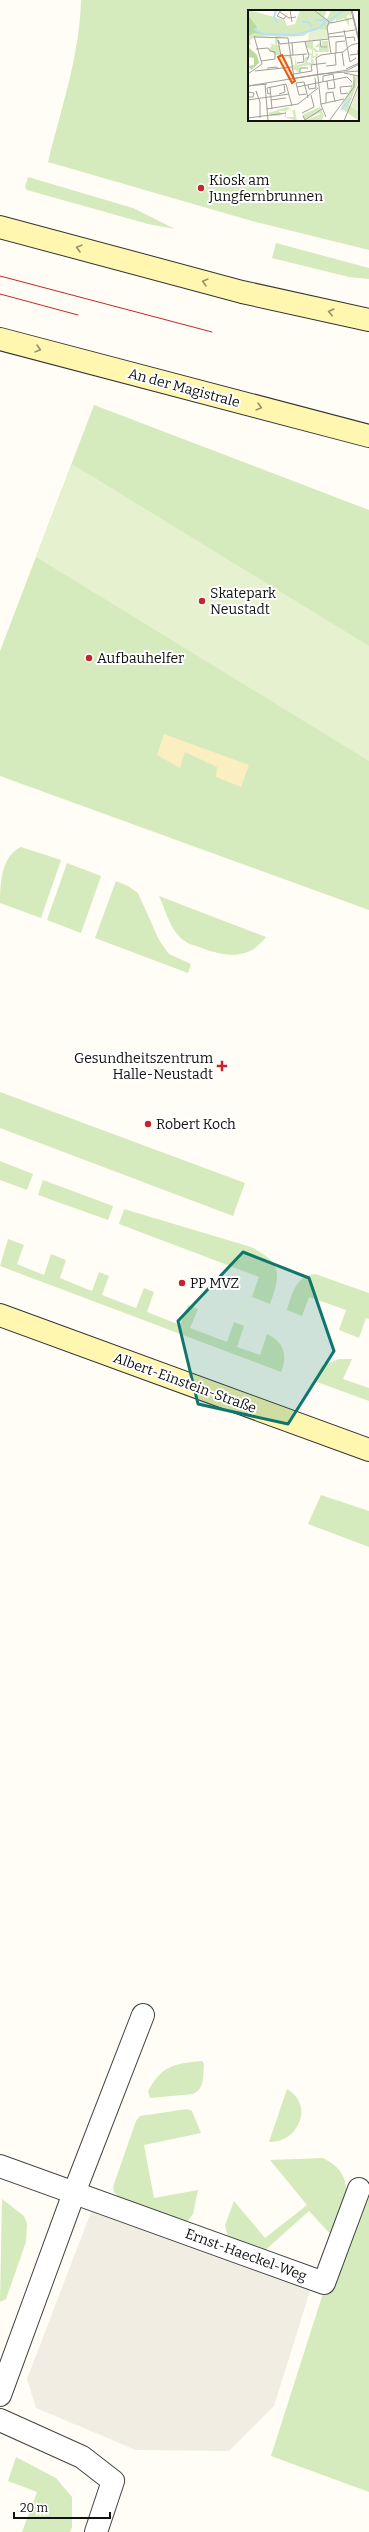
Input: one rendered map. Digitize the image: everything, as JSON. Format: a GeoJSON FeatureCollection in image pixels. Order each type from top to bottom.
{"type":"FeatureCollection","features":[{"type":"Feature","properties":{"kind":"main road"},"geometry":{"type":"LineString","coordinates":[[3,232],[242,292],[369,320]]}},
{"type":"Feature","properties":{"kind":"main road","name":"An der Magistrale"},"geometry":{"type":"LineString","coordinates":[[0,339],[369,436]]}},
{"type":"Feature","properties":{"kind":"main road","name":"Albert-Einstein-Straße"},"geometry":{"type":"LineString","coordinates":[[0,1315],[369,1450]]}},
{"type":"Feature","properties":{"kind":"street"},"geometry":{"type":"LineString","coordinates":[[0,2396],[74,2193],[143,2016]]}},
{"type":"Feature","properties":{"kind":"street","name":"Ernst-Haeckel-Weg"},"geometry":{"type":"LineString","coordinates":[[0,2166],[324,2283],[359,2189]]}},
{"type":"Feature","properties":{"kind":"street"},"geometry":{"type":"LineString","coordinates":[[0,2420],[82,2457],[113,2481],[96,2532]]}},
{"type":"Feature","properties":{"kind":"highlighted area"},"geometry":{"type":"Polygon","coordinates":[[[243,1252],[309,1278],[334,1351],[288,1424],[198,1404],[178,1321],[243,1252]]]}},
{"type":"Feature","properties":{"kind":"green space"},"geometry":{"type":"Polygon","coordinates":[[[81,0],[369,0],[369,250],[252,221],[48,162],[74,61],[81,0]]]}},
{"type":"Feature","properties":{"kind":"green space"},"geometry":{"type":"Polygon","coordinates":[[[28,177],[133,208],[175,229],[148,224],[27,190],[25,187],[28,177]]]}},
{"type":"Feature","properties":{"kind":"green space"},"geometry":{"type":"Polygon","coordinates":[[[276,243],[369,268],[369,279],[349,277],[272,258],[276,243]]]}},
{"type":"Feature","properties":{"kind":"green space"},"geometry":{"type":"Polygon","coordinates":[[[94,405],[369,510],[369,910],[0,776],[0,651],[94,405]]]}},
{"type":"Feature","properties":{"kind":"green space","name":"Skatepark Neustadt"},"geometry":{"type":"Polygon","coordinates":[[[72,464],[369,646],[369,761],[36,557],[72,464]]]}},
{"type":"Feature","properties":{"kind":"green space"},"geometry":{"type":"Polygon","coordinates":[[[21,847],[61,860],[41,918],[0,903],[0,888],[3,871],[9,857],[14,851],[21,847]]]}},
{"type":"Feature","properties":{"kind":"green space"},"geometry":{"type":"Polygon","coordinates":[[[67,863],[101,876],[81,933],[47,920],[67,863]]]}},
{"type":"Feature","properties":{"kind":"green space"},"geometry":{"type":"Polygon","coordinates":[[[116,881],[128,886],[138,893],[159,940],[169,954],[191,964],[188,973],[95,938],[116,881]]]}},
{"type":"Feature","properties":{"kind":"green space"},"geometry":{"type":"Polygon","coordinates":[[[159,896],[266,937],[252,950],[244,953],[228,955],[192,945],[180,938],[175,931],[159,896]]]}},
{"type":"Feature","properties":{"kind":"green space"},"geometry":{"type":"Polygon","coordinates":[[[0,1092],[245,1183],[233,1216],[0,1128],[0,1092]]]}},
{"type":"Feature","properties":{"kind":"green space"},"geometry":{"type":"Polygon","coordinates":[[[0,1161],[33,1174],[27,1190],[0,1180],[0,1161]]]}},
{"type":"Feature","properties":{"kind":"green space"},"geometry":{"type":"Polygon","coordinates":[[[43,1180],[113,1206],[108,1220],[38,1195],[43,1180]]]}},
{"type":"Feature","properties":{"kind":"green space"},"geometry":{"type":"Polygon","coordinates":[[[124,1209],[251,1247],[269,1258],[274,1264],[277,1277],[274,1294],[270,1304],[252,1297],[259,1277],[119,1224],[124,1209]]]}},
{"type":"Feature","properties":{"kind":"green space"},"geometry":{"type":"Polygon","coordinates":[[[8,1239],[24,1245],[17,1264],[44,1275],[51,1254],[66,1260],[60,1278],[92,1291],[99,1272],[109,1276],[102,1295],[136,1308],[144,1288],[154,1292],[147,1312],[180,1325],[188,1305],[198,1309],[190,1328],[227,1342],[234,1322],[244,1326],[237,1347],[260,1355],[267,1334],[273,1337],[281,1345],[283,1350],[284,1360],[281,1372],[0,1266],[8,1239]]]}},
{"type":"Feature","properties":{"kind":"green space"},"geometry":{"type":"Polygon","coordinates":[[[315,1274],[369,1293],[369,1319],[366,1318],[359,1338],[339,1330],[346,1310],[309,1297],[302,1316],[287,1310],[295,1287],[303,1278],[315,1274]]]}},
{"type":"Feature","properties":{"kind":"green space"},"geometry":{"type":"Polygon","coordinates":[[[339,1359],[352,1359],[343,1379],[369,1388],[369,1401],[314,1381],[322,1366],[339,1359]]]}},
{"type":"Feature","properties":{"kind":"green space"},"geometry":{"type":"Polygon","coordinates":[[[321,1495],[369,1511],[369,1547],[308,1524],[321,1495]]]}},
{"type":"Feature","properties":{"kind":"green space"},"geometry":{"type":"Polygon","coordinates":[[[202,2061],[204,2064],[203,2081],[197,2092],[193,2094],[150,2098],[148,2091],[153,2082],[164,2071],[170,2067],[183,2063],[202,2061]]]}},
{"type":"Feature","properties":{"kind":"green space"},"geometry":{"type":"Polygon","coordinates":[[[287,2089],[295,2096],[300,2104],[301,2113],[299,2122],[295,2130],[288,2136],[279,2141],[269,2142],[287,2089]]]}},
{"type":"Feature","properties":{"kind":"green space"},"geometry":{"type":"Polygon","coordinates":[[[187,2109],[192,2111],[201,2133],[144,2145],[154,2198],[198,2190],[193,2214],[186,2223],[120,2198],[114,2192],[113,2187],[136,2121],[140,2116],[187,2109]]]}},
{"type":"Feature","properties":{"kind":"green space"},"geometry":{"type":"Polygon","coordinates":[[[323,2158],[335,2166],[342,2174],[346,2183],[344,2204],[333,2237],[309,2211],[262,2253],[228,2238],[225,2225],[234,2201],[265,2238],[307,2205],[270,2160],[323,2158]]]}},
{"type":"Feature","properties":{"kind":"green space"},"geometry":{"type":"Polygon","coordinates":[[[369,2190],[369,2492],[271,2456],[325,2287],[369,2190]]]}},
{"type":"Feature","properties":{"kind":"green space"},"geometry":{"type":"Polygon","coordinates":[[[2,2199],[24,2216],[27,2224],[26,2242],[6,2299],[0,2302],[2,2199]]]}},
{"type":"Feature","properties":{"kind":"green space"},"geometry":{"type":"Polygon","coordinates":[[[16,2457],[56,2478],[72,2497],[72,2527],[70,2532],[22,2532],[37,2492],[8,2481],[16,2457]]]}},
{"type":"Feature","properties":{"kind":"sand"},"geometry":{"type":"Polygon","coordinates":[[[164,734],[249,765],[241,787],[216,777],[217,767],[185,752],[180,768],[157,755],[164,734]]]}},
{"type":"Feature","properties":{"kind":"shaded area"},"geometry":{"type":"Polygon","coordinates":[[[91,2212],[310,2291],[274,2406],[229,2451],[136,2450],[36,2408],[27,2379],[91,2212]]]}},
{"type":"Feature","properties":{"kind":"tram line"},"geometry":{"type":"LineString","coordinates":[[0,276],[212,332]]}},
{"type":"Feature","properties":{"kind":"tram line"},"geometry":{"type":"LineString","coordinates":[[0,294],[78,315]]}},
{"type":"Feature","properties":{"kind":"place","name":"Kiosk am Jungfernbrunnen"},"geometry":{"type":"Point","coordinates":[201,188]}},
{"type":"Feature","properties":{"kind":"place","name":"Skatepark Neustadt"},"geometry":{"type":"Point","coordinates":[202,601]}},
{"type":"Feature","properties":{"kind":"place","name":"Aufbauhelfer"},"geometry":{"type":"Point","coordinates":[89,658]}},
{"type":"Feature","properties":{"kind":"place","name":"Gesundheitszentrum Halle-Neustadt"},"geometry":{"type":"Point","coordinates":[222,1066]}},
{"type":"Feature","properties":{"kind":"place","name":"Robert Koch"},"geometry":{"type":"Point","coordinates":[148,1124]}},
{"type":"Feature","properties":{"kind":"place","name":"PP MVZ"},"geometry":{"type":"Point","coordinates":[182,1283]}}]}
